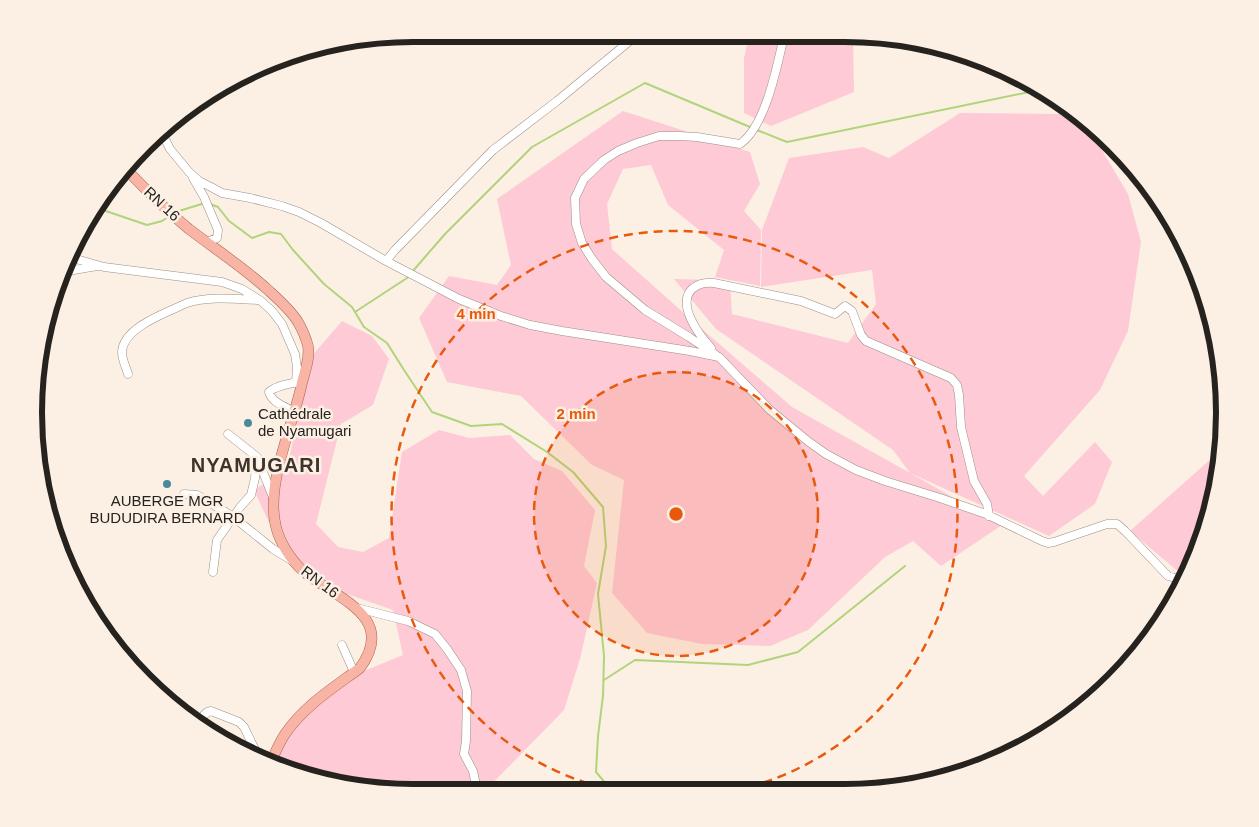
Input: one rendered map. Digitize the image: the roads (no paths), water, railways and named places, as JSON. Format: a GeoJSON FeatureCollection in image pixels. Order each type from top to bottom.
{"type":"FeatureCollection","features":[{"type":"Feature","properties":{"kind":"main road","name":"RN 16"},"geometry":{"type":"LineString","coordinates":[[131,174],[187,227],[252,276],[282,302],[301,328],[308,347],[308,362],[300,382],[295,412],[277,473],[273,497],[276,528],[284,547],[301,570],[357,608],[365,617],[371,629],[372,639],[369,652],[360,668],[314,702],[296,720],[284,736],[274,757]]}},
{"type":"Feature","properties":{"kind":"street"},"geometry":{"type":"LineString","coordinates":[[386,261],[493,150],[557,101],[629,42]]}},
{"type":"Feature","properties":{"kind":"street"},"geometry":{"type":"LineString","coordinates":[[719,357],[645,310],[606,277],[582,243],[576,224],[575,198],[584,179],[604,160],[618,151],[637,143],[659,136],[697,137],[740,144],[751,133],[764,110],[783,42]]}},
{"type":"Feature","properties":{"kind":"street"},"geometry":{"type":"LineString","coordinates":[[165,139],[170,149],[199,181],[222,193],[282,206],[298,212],[459,299],[530,325],[719,357]]}},
{"type":"Feature","properties":{"kind":"street"},"geometry":{"type":"LineString","coordinates":[[189,172],[204,197],[218,230],[217,238],[207,242]]}},
{"type":"Feature","properties":{"kind":"street"},"geometry":{"type":"LineString","coordinates":[[77,259],[102,266],[222,282],[242,289],[260,300],[282,324],[295,354],[300,382],[271,390],[269,392],[270,396],[274,401],[295,412]]}},
{"type":"Feature","properties":{"kind":"street"},"geometry":{"type":"LineString","coordinates":[[72,271],[102,266]]}},
{"type":"Feature","properties":{"kind":"street"},"geometry":{"type":"LineString","coordinates":[[990,516],[987,504],[974,481],[961,427],[957,385],[951,378],[866,341],[861,335],[852,311],[845,306],[835,314],[801,301],[706,282],[697,286],[688,294],[686,301],[690,317],[701,337],[770,410],[826,454],[856,470],[885,482],[940,498],[990,516],[1048,543],[1107,524],[1118,524],[1168,576],[1178,579]]}},
{"type":"Feature","properties":{"kind":"street"},"geometry":{"type":"LineString","coordinates":[[128,374],[122,354],[123,345],[126,338],[140,326],[194,301],[212,298],[260,300]]}},
{"type":"Feature","properties":{"kind":"street"},"geometry":{"type":"LineString","coordinates":[[228,434],[257,457],[273,497]]}},
{"type":"Feature","properties":{"kind":"street"},"geometry":{"type":"LineString","coordinates":[[213,572],[217,540],[252,494],[257,457]]}},
{"type":"Feature","properties":{"kind":"street"},"geometry":{"type":"LineString","coordinates":[[184,494],[197,495],[233,517],[273,549],[293,561]]}},
{"type":"Feature","properties":{"kind":"street"},"geometry":{"type":"LineString","coordinates":[[357,608],[408,621],[435,634],[447,648],[461,670],[467,691],[464,754],[473,771],[476,784]]}},
{"type":"Feature","properties":{"kind":"street"},"geometry":{"type":"LineString","coordinates":[[342,645],[354,672]]}},
{"type":"Feature","properties":{"kind":"street"},"geometry":{"type":"LineString","coordinates":[[202,718],[204,714],[211,711],[239,722],[244,727],[254,748]]}},
{"type":"Feature","properties":{"kind":"waterway"},"geometry":{"type":"LineString","coordinates":[[412,272],[445,234],[532,147],[645,83],[750,127]]}},
{"type":"Feature","properties":{"kind":"waterway"},"geometry":{"type":"LineString","coordinates":[[757,130],[787,142],[1031,92]]}},
{"type":"Feature","properties":{"kind":"waterway"},"geometry":{"type":"LineString","coordinates":[[179,211],[205,203]]}},
{"type":"Feature","properties":{"kind":"waterway"},"geometry":{"type":"LineString","coordinates":[[210,204],[218,207],[229,221],[252,238],[269,232],[281,234],[324,284],[352,307],[364,327],[387,343],[432,412],[471,426],[502,424],[547,452],[573,472],[603,507],[606,546],[598,594],[604,656],[603,696],[596,772],[606,784]]}},
{"type":"Feature","properties":{"kind":"waterway"},"geometry":{"type":"LineString","coordinates":[[103,210],[147,225],[162,221],[168,217]]}},
{"type":"Feature","properties":{"kind":"waterway"},"geometry":{"type":"LineString","coordinates":[[355,312],[409,276]]}},
{"type":"Feature","properties":{"kind":"waterway"},"geometry":{"type":"LineString","coordinates":[[604,680],[635,660],[748,665],[798,652],[905,566]]}},
{"type":"Feature","properties":{"kind":"place","name":"Cathédrale de Nyamugari"},"geometry":{"type":"Point","coordinates":[248,423]}},
{"type":"Feature","properties":{"kind":"place","name":"AUBERGE MGR BUDUDIRA BERNARD"},"geometry":{"type":"Point","coordinates":[167,484]}},
{"type":"Feature","properties":{"kind":"district","name":"NYAMUGARI"},"geometry":{"type":"Point","coordinates":[256,465]}}]}
